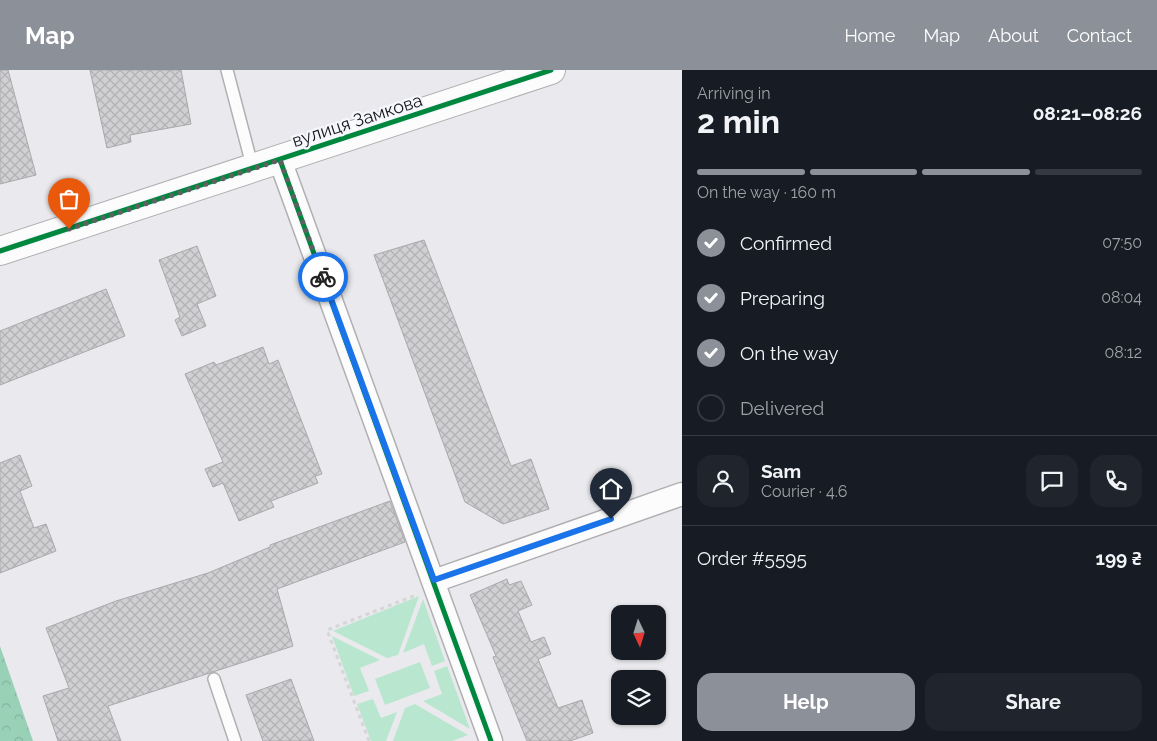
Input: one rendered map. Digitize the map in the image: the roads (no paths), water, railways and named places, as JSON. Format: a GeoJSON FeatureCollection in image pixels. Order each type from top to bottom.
{"type":"FeatureCollection","features":[{"type":"Feature","properties":{"kind":"street","name":"вулиця Замкова"},"geometry":{"type":"LineString","coordinates":[[0,251],[551,70]]}},
{"type":"Feature","properties":{"kind":"street"},"geometry":{"type":"LineString","coordinates":[[280,160],[491,741]]}},
{"type":"Feature","properties":{"kind":"street"},"geometry":{"type":"LineString","coordinates":[[435,584],[682,494]]}},
{"type":"Feature","properties":{"kind":"lane"},"geometry":{"type":"LineString","coordinates":[[227,70],[253,169]]}},
{"type":"Feature","properties":{"kind":"lane"},"geometry":{"type":"LineString","coordinates":[[214,679],[236,741]]}}]}
